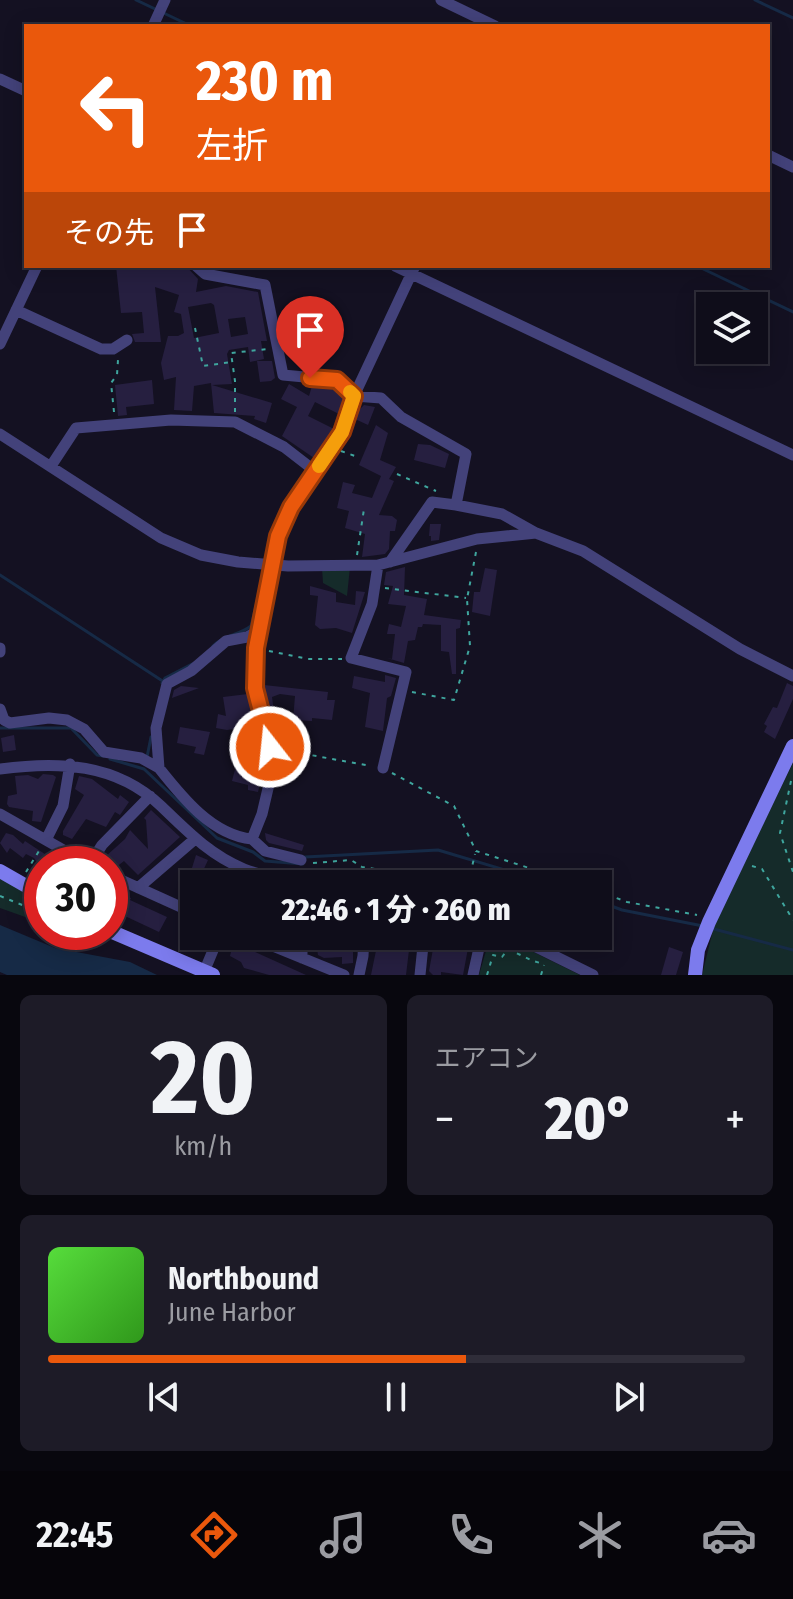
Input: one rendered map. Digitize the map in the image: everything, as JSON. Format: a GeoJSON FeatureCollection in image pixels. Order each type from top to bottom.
{"type":"FeatureCollection","features":[{"type":"Feature","properties":{"kind":"street"},"geometry":{"type":"LineString","coordinates":[[441,0],[491,24]]}},
{"type":"Feature","properties":{"kind":"street"},"geometry":{"type":"LineString","coordinates":[[0,79],[24,90]]}},
{"type":"Feature","properties":{"kind":"street"},"geometry":{"type":"LineString","coordinates":[[770,156],[793,167]]}},
{"type":"Feature","properties":{"kind":"street"},"geometry":{"type":"LineString","coordinates":[[0,344],[36,268]]}},
{"type":"Feature","properties":{"kind":"street"},"geometry":{"type":"LineString","coordinates":[[198,268],[205,274],[265,285],[283,375],[337,380],[354,396],[381,398],[401,417],[466,454],[456,505]]}},
{"type":"Feature","properties":{"kind":"street"},"geometry":{"type":"LineString","coordinates":[[252,839],[262,814],[274,763],[255,688],[258,631],[278,536],[291,507],[342,432],[354,396],[413,270],[793,455]]}},
{"type":"Feature","properties":{"kind":"street"},"geometry":{"type":"LineString","coordinates":[[16,310],[101,349],[113,349],[123,343]]}},
{"type":"Feature","properties":{"kind":"street"},"geometry":{"type":"LineString","coordinates":[[51,466],[76,428],[171,420],[235,422],[284,447],[315,471]]}},
{"type":"Feature","properties":{"kind":"street"},"geometry":{"type":"LineString","coordinates":[[0,434],[161,538],[201,555],[273,565],[384,563],[477,539],[536,533]]}},
{"type":"Feature","properties":{"kind":"street"},"geometry":{"type":"LineString","coordinates":[[383,768],[406,672],[351,658],[384,563],[432,502],[502,514],[536,533],[583,551],[740,649],[793,676]]}},
{"type":"Feature","properties":{"kind":"street"},"geometry":{"type":"LineString","coordinates":[[150,763],[167,684],[191,671],[226,641],[247,637],[258,631]]}},
{"type":"Feature","properties":{"kind":"street"},"geometry":{"type":"LineString","coordinates":[[0,709],[4,720],[10,723],[40,718],[67,720],[84,729],[104,752],[150,763],[216,826],[236,837],[252,839],[265,851],[304,861]]}},
{"type":"Feature","properties":{"kind":"street"},"geometry":{"type":"LineString","coordinates":[[695,975],[698,950],[708,924],[793,746]]}},
{"type":"Feature","properties":{"kind":"street"},"geometry":{"type":"LineString","coordinates":[[0,769],[70,764],[121,779],[150,796],[195,839],[246,870]]}},
{"type":"Feature","properties":{"kind":"street"},"geometry":{"type":"LineString","coordinates":[[46,840],[63,806],[70,764]]}},
{"type":"Feature","properties":{"kind":"street"},"geometry":{"type":"LineString","coordinates":[[101,846],[138,812],[150,796]]}},
{"type":"Feature","properties":{"kind":"street"},"geometry":{"type":"LineString","coordinates":[[0,814],[57,846]]}},
{"type":"Feature","properties":{"kind":"street"},"geometry":{"type":"LineString","coordinates":[[138,888],[195,839]]}},
{"type":"Feature","properties":{"kind":"street"},"geometry":{"type":"LineString","coordinates":[[0,871],[24,885]]}},
{"type":"Feature","properties":{"kind":"street"},"geometry":{"type":"LineString","coordinates":[[128,883],[180,907]]}},
{"type":"Feature","properties":{"kind":"street"},"geometry":{"type":"LineString","coordinates":[[128,939],[208,973],[215,950]]}},
{"type":"Feature","properties":{"kind":"street"},"geometry":{"type":"LineString","coordinates":[[282,950],[344,975]]}},
{"type":"Feature","properties":{"kind":"street"},"geometry":{"type":"LineString","coordinates":[[302,950],[302,958]]}},
{"type":"Feature","properties":{"kind":"street"},"geometry":{"type":"LineString","coordinates":[[359,975],[362,950]]}},
{"type":"Feature","properties":{"kind":"street"},"geometry":{"type":"LineString","coordinates":[[420,975],[423,950]]}},
{"type":"Feature","properties":{"kind":"street"},"geometry":{"type":"LineString","coordinates":[[473,975],[479,950]]}},
{"type":"Feature","properties":{"kind":"street"},"geometry":{"type":"LineString","coordinates":[[542,950],[593,975]]}},
{"type":"Feature","properties":{"kind":"path"},"geometry":{"type":"LineString","coordinates":[[195,328],[203,366],[233,362]]}},
{"type":"Feature","properties":{"kind":"path"},"geometry":{"type":"LineString","coordinates":[[115,425],[111,383],[117,375],[123,343]]}},
{"type":"Feature","properties":{"kind":"path"},"geometry":{"type":"LineString","coordinates":[[235,422],[231,353],[278,348]]}},
{"type":"Feature","properties":{"kind":"path"},"geometry":{"type":"LineString","coordinates":[[332,448],[355,456]]}},
{"type":"Feature","properties":{"kind":"path"},"geometry":{"type":"LineString","coordinates":[[397,474],[436,489],[432,502]]}},
{"type":"Feature","properties":{"kind":"path"},"geometry":{"type":"LineString","coordinates":[[354,564],[364,509]]}},
{"type":"Feature","properties":{"kind":"path"},"geometry":{"type":"LineString","coordinates":[[400,690],[454,700],[470,646],[467,599],[477,539]]}},
{"type":"Feature","properties":{"kind":"path"},"geometry":{"type":"LineString","coordinates":[[376,587],[467,599]]}},
{"type":"Feature","properties":{"kind":"path"},"geometry":{"type":"LineString","coordinates":[[256,648],[308,659],[351,658]]}},
{"type":"Feature","properties":{"kind":"path"},"geometry":{"type":"LineString","coordinates":[[270,747],[383,768],[454,806],[476,852],[471,870]]}},
{"type":"Feature","properties":{"kind":"path"},"geometry":{"type":"LineString","coordinates":[[793,777],[780,833],[793,872]]}},
{"type":"Feature","properties":{"kind":"path"},"geometry":{"type":"LineString","coordinates":[[42,846],[46,840]]}},
{"type":"Feature","properties":{"kind":"path"},"geometry":{"type":"LineString","coordinates":[[476,852],[534,870]]}},
{"type":"Feature","properties":{"kind":"path"},"geometry":{"type":"LineString","coordinates":[[304,861],[351,860],[362,867],[382,870]]}},
{"type":"Feature","properties":{"kind":"path"},"geometry":{"type":"LineString","coordinates":[[737,860],[762,869],[793,920]]}},
{"type":"Feature","properties":{"kind":"path"},"geometry":{"type":"LineString","coordinates":[[0,896],[24,906]]}},
{"type":"Feature","properties":{"kind":"path"},"geometry":{"type":"LineString","coordinates":[[612,896],[627,902],[679,910],[708,924]]}},
{"type":"Feature","properties":{"kind":"path"},"geometry":{"type":"LineString","coordinates":[[487,975],[493,955],[502,957],[508,949],[544,964]]}},
{"type":"Feature","properties":{"kind":"path"},"geometry":{"type":"LineString","coordinates":[[515,950],[544,964]]}},
{"type":"Feature","properties":{"kind":"path"},"geometry":{"type":"LineString","coordinates":[[541,975],[544,964]]}},
{"type":"Feature","properties":{"kind":"green space"},"geometry":{"type":"Polygon","coordinates":[[[350,567],[347,596],[323,583],[322,568],[350,567]]]}},
{"type":"Feature","properties":{"kind":"green space"},"geometry":{"type":"Polygon","coordinates":[[[793,763],[793,975],[702,975],[715,922],[793,763]]]}},
{"type":"Feature","properties":{"kind":"green space"},"geometry":{"type":"Polygon","coordinates":[[[0,878],[24,892],[24,917],[0,908],[0,878]]]}},
{"type":"Feature","properties":{"kind":"green space"},"geometry":{"type":"Polygon","coordinates":[[[486,950],[529,950],[580,975],[479,975],[486,950]]]}},
{"type":"Feature","properties":{"kind":"water"},"geometry":{"type":"Polygon","coordinates":[[[0,925],[24,935],[24,950],[66,950],[130,962],[157,975],[7,975],[0,972],[0,925]]]}},
{"type":"Feature","properties":{"kind":"building"},"geometry":{"type":"Polygon","coordinates":[[[116,268],[188,268],[198,279],[196,292],[226,286],[258,292],[267,341],[261,341],[264,359],[250,362],[248,347],[229,350],[232,384],[212,385],[272,403],[266,423],[254,419],[255,416],[214,413],[211,383],[194,386],[192,411],[174,410],[176,377],[164,380],[161,363],[168,336],[184,333],[181,314],[174,312],[179,295],[155,287],[161,342],[135,342],[132,334],[144,333],[142,312],[121,313],[116,268]],[[214,305],[188,307],[194,338],[219,333],[214,305]],[[245,317],[228,319],[231,337],[248,334],[245,317]]]}},
{"type":"Feature","properties":{"kind":"building"},"geometry":{"type":"Polygon","coordinates":[[[257,361],[272,361],[275,378],[260,382],[257,361]]]}},
{"type":"Feature","properties":{"kind":"building"},"geometry":{"type":"Polygon","coordinates":[[[152,380],[154,404],[126,407],[127,415],[118,416],[115,385],[152,380]]]}},
{"type":"Feature","properties":{"kind":"building"},"geometry":{"type":"Polygon","coordinates":[[[289,384],[309,396],[312,386],[332,388],[344,398],[339,414],[315,402],[308,416],[334,429],[314,458],[282,436],[297,407],[281,399],[289,384]]]}},
{"type":"Feature","properties":{"kind":"building"},"geometry":{"type":"Polygon","coordinates":[[[364,405],[375,407],[368,425],[355,419],[364,405]]]}},
{"type":"Feature","properties":{"kind":"building"},"geometry":{"type":"Polygon","coordinates":[[[376,425],[388,433],[380,460],[396,467],[389,479],[394,481],[379,515],[392,516],[397,520],[395,531],[390,531],[389,549],[385,554],[362,557],[365,534],[345,528],[349,511],[337,508],[343,482],[355,485],[352,493],[372,498],[381,476],[359,465],[376,425]]]}},
{"type":"Feature","properties":{"kind":"building"},"geometry":{"type":"Polygon","coordinates":[[[418,444],[430,445],[449,454],[445,468],[414,460],[418,444]]]}},
{"type":"Feature","properties":{"kind":"building"},"geometry":{"type":"Polygon","coordinates":[[[430,524],[441,524],[439,540],[431,541],[430,524]]]}},
{"type":"Feature","properties":{"kind":"building"},"geometry":{"type":"Polygon","coordinates":[[[405,567],[404,595],[427,599],[424,615],[461,620],[460,628],[456,629],[456,674],[452,674],[449,652],[441,651],[441,625],[423,624],[418,627],[415,640],[408,641],[404,663],[387,658],[392,659],[395,634],[387,634],[389,624],[401,627],[406,606],[388,604],[393,586],[384,585],[386,572],[405,567]]]}},
{"type":"Feature","properties":{"kind":"building"},"geometry":{"type":"Polygon","coordinates":[[[485,568],[497,570],[490,616],[472,612],[474,592],[480,592],[485,568]]]}},
{"type":"Feature","properties":{"kind":"building"},"geometry":{"type":"Polygon","coordinates":[[[310,586],[336,593],[336,602],[355,605],[356,591],[365,592],[352,633],[336,628],[320,629],[315,625],[318,596],[310,595],[310,586]]]}},
{"type":"Feature","properties":{"kind":"building"},"geometry":{"type":"Polygon","coordinates":[[[385,675],[396,678],[391,696],[387,698],[383,731],[365,727],[370,693],[352,688],[354,676],[385,682],[385,675]]]}},
{"type":"Feature","properties":{"kind":"building"},"geometry":{"type":"Polygon","coordinates":[[[787,683],[793,686],[793,699],[775,739],[764,732],[767,726],[764,724],[773,707],[777,708],[787,683]]]}},
{"type":"Feature","properties":{"kind":"building"},"geometry":{"type":"Polygon","coordinates":[[[264,685],[328,692],[327,700],[335,700],[332,720],[293,720],[295,696],[280,694],[272,697],[274,712],[270,713],[264,685]]]}},
{"type":"Feature","properties":{"kind":"building"},"geometry":{"type":"Polygon","coordinates":[[[181,686],[199,688],[172,698],[174,690],[181,686]]]}},
{"type":"Feature","properties":{"kind":"building"},"geometry":{"type":"Polygon","coordinates":[[[248,694],[257,732],[254,749],[262,750],[261,762],[265,763],[258,792],[248,790],[248,785],[232,781],[246,727],[216,728],[218,714],[226,716],[223,697],[248,694]]]}},
{"type":"Feature","properties":{"kind":"building"},"geometry":{"type":"Polygon","coordinates":[[[180,727],[210,732],[204,755],[194,753],[196,747],[177,743],[180,727]]]}},
{"type":"Feature","properties":{"kind":"building"},"geometry":{"type":"Polygon","coordinates":[[[14,735],[16,750],[3,752],[1,738],[14,735]]]}},
{"type":"Feature","properties":{"kind":"building"},"geometry":{"type":"Polygon","coordinates":[[[43,774],[56,777],[41,822],[32,821],[33,811],[9,807],[8,796],[17,794],[15,776],[28,775],[38,779],[43,774]]]}},
{"type":"Feature","properties":{"kind":"building"},"geometry":{"type":"Polygon","coordinates":[[[79,776],[92,779],[118,799],[120,795],[129,802],[120,815],[115,812],[106,827],[86,819],[72,839],[63,835],[63,831],[84,795],[75,789],[79,776]]]}},
{"type":"Feature","properties":{"kind":"building"},"geometry":{"type":"Polygon","coordinates":[[[151,810],[180,837],[138,875],[128,865],[128,846],[117,846],[130,830],[148,849],[144,818],[151,810]]]}},
{"type":"Feature","properties":{"kind":"building"},"geometry":{"type":"Polygon","coordinates":[[[6,833],[23,844],[25,841],[33,846],[24,846],[23,858],[10,848],[7,853],[0,843],[6,833]]]}},
{"type":"Feature","properties":{"kind":"building"},"geometry":{"type":"Polygon","coordinates":[[[265,833],[304,845],[302,851],[269,843],[265,833]]]}},
{"type":"Feature","properties":{"kind":"building"},"geometry":{"type":"Polygon","coordinates":[[[196,855],[208,860],[203,870],[191,870],[196,855]]]}},
{"type":"Feature","properties":{"kind":"building"},"geometry":{"type":"Polygon","coordinates":[[[128,897],[167,917],[159,932],[128,917],[128,897]]]}},
{"type":"Feature","properties":{"kind":"building"},"geometry":{"type":"Polygon","coordinates":[[[669,947],[683,952],[676,975],[661,975],[669,947]]]}},
{"type":"Feature","properties":{"kind":"building"},"geometry":{"type":"Polygon","coordinates":[[[226,950],[251,950],[306,975],[269,975],[244,968],[241,962],[230,956],[231,952],[226,950]]]}},
{"type":"Feature","properties":{"kind":"building"},"geometry":{"type":"Polygon","coordinates":[[[317,950],[353,950],[353,963],[342,964],[342,957],[324,958],[318,955],[317,950]]]}},
{"type":"Feature","properties":{"kind":"building"},"geometry":{"type":"Polygon","coordinates":[[[376,950],[409,950],[406,975],[371,975],[376,950]]]}},
{"type":"Feature","properties":{"kind":"building"},"geometry":{"type":"Polygon","coordinates":[[[433,950],[468,950],[463,975],[441,972],[441,975],[433,975],[429,971],[433,950]]]}},
{"type":"Feature","properties":{"kind":"waterway"},"geometry":{"type":"LineString","coordinates":[[136,0],[187,24]]}},
{"type":"Feature","properties":{"kind":"waterway"},"geometry":{"type":"LineString","coordinates":[[755,0],[793,18]]}},
{"type":"Feature","properties":{"kind":"waterway"},"geometry":{"type":"LineString","coordinates":[[701,268],[793,312]]}},
{"type":"Feature","properties":{"kind":"waterway"},"geometry":{"type":"LineString","coordinates":[[266,555],[282,507],[294,494]]}},
{"type":"Feature","properties":{"kind":"waterway"},"geometry":{"type":"LineString","coordinates":[[213,646],[251,626],[265,568]]}},
{"type":"Feature","properties":{"kind":"waterway"},"geometry":{"type":"LineString","coordinates":[[0,575],[161,680]]}},
{"type":"Feature","properties":{"kind":"waterway"},"geometry":{"type":"LineString","coordinates":[[162,683],[165,678],[192,664]]}},
{"type":"Feature","properties":{"kind":"waterway"},"geometry":{"type":"LineString","coordinates":[[0,728],[71,728],[97,755],[103,756]]}},
{"type":"Feature","properties":{"kind":"waterway"},"geometry":{"type":"LineString","coordinates":[[147,757],[151,737]]}},
{"type":"Feature","properties":{"kind":"waterway"},"geometry":{"type":"LineString","coordinates":[[110,759],[144,769],[217,838],[253,852],[265,861],[303,864]]}},
{"type":"Feature","properties":{"kind":"waterway"},"geometry":{"type":"LineString","coordinates":[[305,857],[438,850],[505,870]]}},
{"type":"Feature","properties":{"kind":"waterway"},"geometry":{"type":"LineString","coordinates":[[612,906],[703,926]]}},
{"type":"Feature","properties":{"kind":"waterway"},"geometry":{"type":"LineString","coordinates":[[710,928],[793,950]]}},
{"type":"Feature","properties":{"kind":"slow traffic"},"geometry":{"type":"LineString","coordinates":[[319,466],[342,432],[354,396],[350,392]]}},
{"type":"Feature","properties":{"kind":"route"},"geometry":{"type":"LineString","coordinates":[[270,747],[257,704],[256,648],[278,536],[291,507],[342,432],[354,396],[337,380],[310,378]]}}]}
